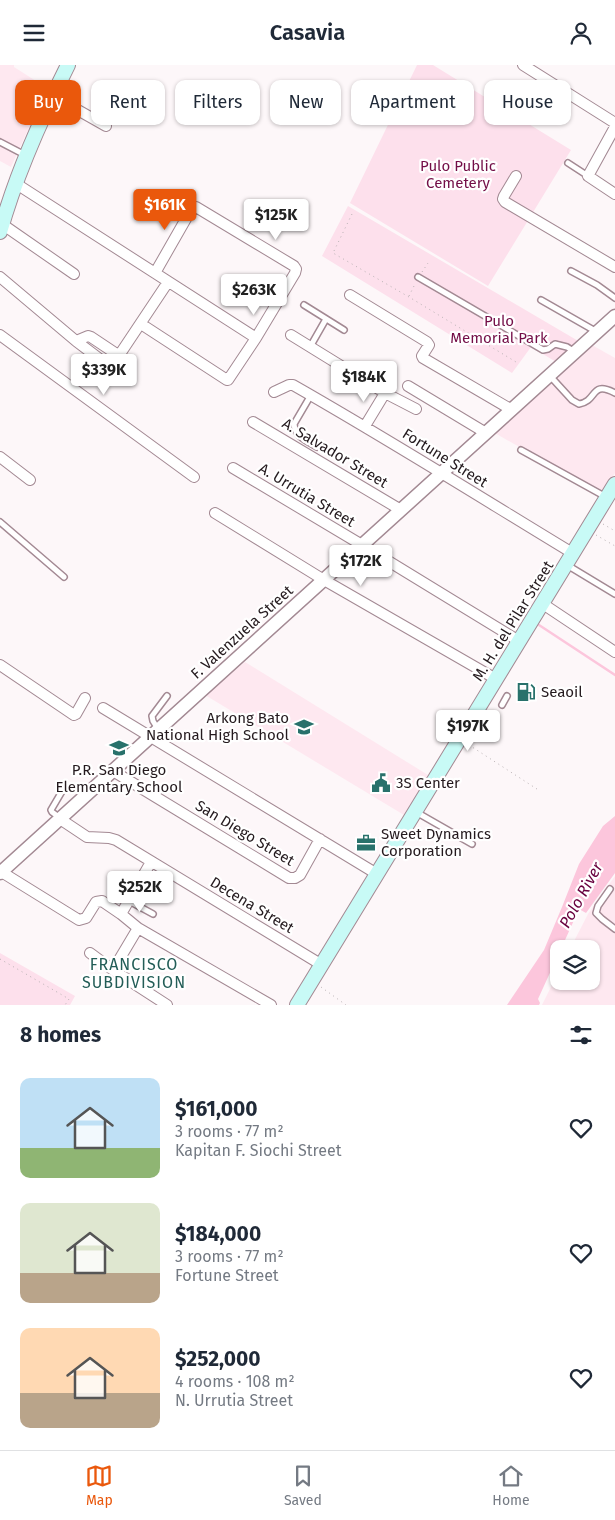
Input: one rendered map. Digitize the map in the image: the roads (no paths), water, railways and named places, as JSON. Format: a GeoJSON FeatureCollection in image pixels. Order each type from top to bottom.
{"type":"FeatureCollection","features":[{"type":"Feature","properties":{"kind":"main road"},"geometry":{"type":"LineString","coordinates":[[60,80],[68,65]]}},
{"type":"Feature","properties":{"kind":"main road"},"geometry":{"type":"LineString","coordinates":[[1,229],[15,183],[40,125]]}},
{"type":"Feature","properties":{"kind":"main road","name":"M. H. del Pilar Street"},"geometry":{"type":"LineString","coordinates":[[297,1005],[615,485]]}},
{"type":"Feature","properties":{"kind":"street"},"geometry":{"type":"LineString","coordinates":[[523,65],[615,125],[588,176],[615,194]]}},
{"type":"Feature","properties":{"kind":"street"},"geometry":{"type":"LineString","coordinates":[[81,111],[106,126]]}},
{"type":"Feature","properties":{"kind":"street"},"geometry":{"type":"LineString","coordinates":[[516,176],[504,196],[505,203],[615,267]]}},
{"type":"Feature","properties":{"kind":"street"},"geometry":{"type":"LineString","coordinates":[[15,183],[256,338]]}},
{"type":"Feature","properties":{"kind":"street"},"geometry":{"type":"LineString","coordinates":[[141,324],[227,380],[256,338],[296,269],[196,207],[191,210],[155,273]]}},
{"type":"Feature","properties":{"kind":"street"},"geometry":{"type":"LineString","coordinates":[[1,229],[74,274]]}},
{"type":"Feature","properties":{"kind":"street"},"geometry":{"type":"LineString","coordinates":[[0,277],[105,363]]}},
{"type":"Feature","properties":{"kind":"street"},"geometry":{"type":"LineString","coordinates":[[76,341],[88,336],[119,355],[168,282]]}},
{"type":"Feature","properties":{"kind":"street"},"geometry":{"type":"LineString","coordinates":[[350,295],[427,342],[429,345],[422,356],[423,358],[512,410]]}},
{"type":"Feature","properties":{"kind":"street","name":"F. Valenzuela Street"},"geometry":{"type":"LineString","coordinates":[[0,872],[615,316]]}},
{"type":"Feature","properties":{"kind":"street"},"geometry":{"type":"LineString","coordinates":[[0,335],[194,477]]}},
{"type":"Feature","properties":{"kind":"street"},"geometry":{"type":"LineString","coordinates":[[291,335],[385,393],[416,409]]}},
{"type":"Feature","properties":{"kind":"street","name":"Fortune Street"},"geometry":{"type":"LineString","coordinates":[[274,393],[289,385],[293,385],[311,395],[365,426],[441,474],[570,559]]}},
{"type":"Feature","properties":{"kind":"street"},"geometry":{"type":"LineString","coordinates":[[408,385],[486,433]]}},
{"type":"Feature","properties":{"kind":"street"},"geometry":{"type":"LineString","coordinates":[[365,426],[385,393]]}},
{"type":"Feature","properties":{"kind":"street","name":"A. Salvador Street"},"geometry":{"type":"LineString","coordinates":[[253,422],[401,510]]}},
{"type":"Feature","properties":{"kind":"street"},"geometry":{"type":"LineString","coordinates":[[0,457],[30,479]]}},
{"type":"Feature","properties":{"kind":"street","name":"A. Urrutia Street"},"geometry":{"type":"LineString","coordinates":[[233,468],[519,641]]}},
{"type":"Feature","properties":{"kind":"street"},"geometry":{"type":"LineString","coordinates":[[215,513],[324,580],[496,679]]}},
{"type":"Feature","properties":{"kind":"street"},"geometry":{"type":"LineString","coordinates":[[543,603],[615,652]]}},
{"type":"Feature","properties":{"kind":"street"},"geometry":{"type":"LineString","coordinates":[[0,665],[74,715],[85,698]]}},
{"type":"Feature","properties":{"kind":"street"},"geometry":{"type":"LineString","coordinates":[[103,708],[154,733],[320,839],[378,873]]}},
{"type":"Feature","properties":{"kind":"street","name":"San Diego Street"},"geometry":{"type":"LineString","coordinates":[[113,771],[289,878],[295,878],[300,875],[320,839]]}},
{"type":"Feature","properties":{"kind":"street","name":"Decena Street"},"geometry":{"type":"LineString","coordinates":[[60,819],[87,837],[112,839],[322,965]]}},
{"type":"Feature","properties":{"kind":"street"},"geometry":{"type":"LineString","coordinates":[[121,914],[151,862]]}},
{"type":"Feature","properties":{"kind":"street"},"geometry":{"type":"LineString","coordinates":[[0,872],[77,919],[82,920],[86,917],[94,904],[100,901],[121,914],[138,928],[271,1005]]}},
{"type":"Feature","properties":{"kind":"street"},"geometry":{"type":"LineString","coordinates":[[113,970],[138,928]]}},
{"type":"Feature","properties":{"kind":"street"},"geometry":{"type":"LineString","coordinates":[[90,953],[167,1005]]}},
{"type":"Feature","properties":{"kind":"lane"},"geometry":{"type":"LineString","coordinates":[[0,142],[26,155]]}},
{"type":"Feature","properties":{"kind":"lane"},"geometry":{"type":"LineString","coordinates":[[568,163],[588,176]]}},
{"type":"Feature","properties":{"kind":"lane"},"geometry":{"type":"LineString","coordinates":[[571,271],[597,285],[615,298]]}},
{"type":"Feature","properties":{"kind":"lane"},"geometry":{"type":"LineString","coordinates":[[418,277],[543,350],[555,344],[561,345],[574,354]]}},
{"type":"Feature","properties":{"kind":"lane"},"geometry":{"type":"LineString","coordinates":[[541,300],[598,332]]}},
{"type":"Feature","properties":{"kind":"lane"},"geometry":{"type":"LineString","coordinates":[[304,305],[344,330]]}},
{"type":"Feature","properties":{"kind":"lane"},"geometry":{"type":"LineString","coordinates":[[310,347],[326,319]]}},
{"type":"Feature","properties":{"kind":"lane"},"geometry":{"type":"LineString","coordinates":[[550,375],[572,400],[579,404],[585,403],[600,388],[606,388],[615,393]]}},
{"type":"Feature","properties":{"kind":"lane"},"geometry":{"type":"LineString","coordinates":[[311,395],[294,427],[299,436],[317,447]]}},
{"type":"Feature","properties":{"kind":"lane"},"geometry":{"type":"LineString","coordinates":[[522,450],[607,498]]}},
{"type":"Feature","properties":{"kind":"lane"},"geometry":{"type":"LineString","coordinates":[[0,521],[64,577]]}},
{"type":"Feature","properties":{"kind":"lane"},"geometry":{"type":"LineString","coordinates":[[570,559],[615,594]]}},
{"type":"Feature","properties":{"kind":"lane"},"geometry":{"type":"LineString","coordinates":[[154,733],[152,716],[167,696]]}},
{"type":"Feature","properties":{"kind":"lane"},"geometry":{"type":"LineString","coordinates":[[502,705],[507,696]]}},
{"type":"Feature","properties":{"kind":"lane"},"geometry":{"type":"LineString","coordinates":[[60,819],[51,810],[61,793]]}},
{"type":"Feature","properties":{"kind":"lane"},"geometry":{"type":"LineString","coordinates":[[415,812],[472,844]]}},
{"type":"Feature","properties":{"kind":"lane"},"geometry":{"type":"LineString","coordinates":[[610,889],[598,906],[596,913],[615,929]]}},
{"type":"Feature","properties":{"kind":"lane"},"geometry":{"type":"LineString","coordinates":[[129,901],[153,914]]}},
{"type":"Feature","properties":{"kind":"water","name":"Polo River"},"geometry":{"type":"Polygon","coordinates":[[[615,816],[615,873],[586,913],[579,909],[565,940],[550,940],[550,973],[538,999],[539,1005],[507,1005],[544,950],[579,864],[603,826],[615,816]]]}},
{"type":"Feature","properties":{"kind":"waterway"},"geometry":{"type":"LineString","coordinates":[[539,625],[615,675]]}},
{"type":"Feature","properties":{"kind":"place","name":"Seaoil"},"geometry":{"type":"Point","coordinates":[526,692]}},
{"type":"Feature","properties":{"kind":"place","name":"Arkong Bato National High School"},"geometry":{"type":"Point","coordinates":[304,727]}},
{"type":"Feature","properties":{"kind":"place","name":"P.R. San Diego Elementary School"},"geometry":{"type":"Point","coordinates":[119,748]}},
{"type":"Feature","properties":{"kind":"place","name":"3S Center"},"geometry":{"type":"Point","coordinates":[381,783]}},
{"type":"Feature","properties":{"kind":"place","name":"Sweet Dynamics Corporation"},"geometry":{"type":"Point","coordinates":[366,843]}},
{"type":"Feature","properties":{"kind":"district","name":"FRANCISCO SUBDIVISION"},"geometry":{"type":"Point","coordinates":[134,973]}},
{"type":"Feature","properties":{"kind":"park label","name":"Pulo Public Cemetery"},"geometry":{"type":"Point","coordinates":[458,174]}},
{"type":"Feature","properties":{"kind":"park label","name":"Pulo Memorial Park"},"geometry":{"type":"Point","coordinates":[499,330]}}]}
